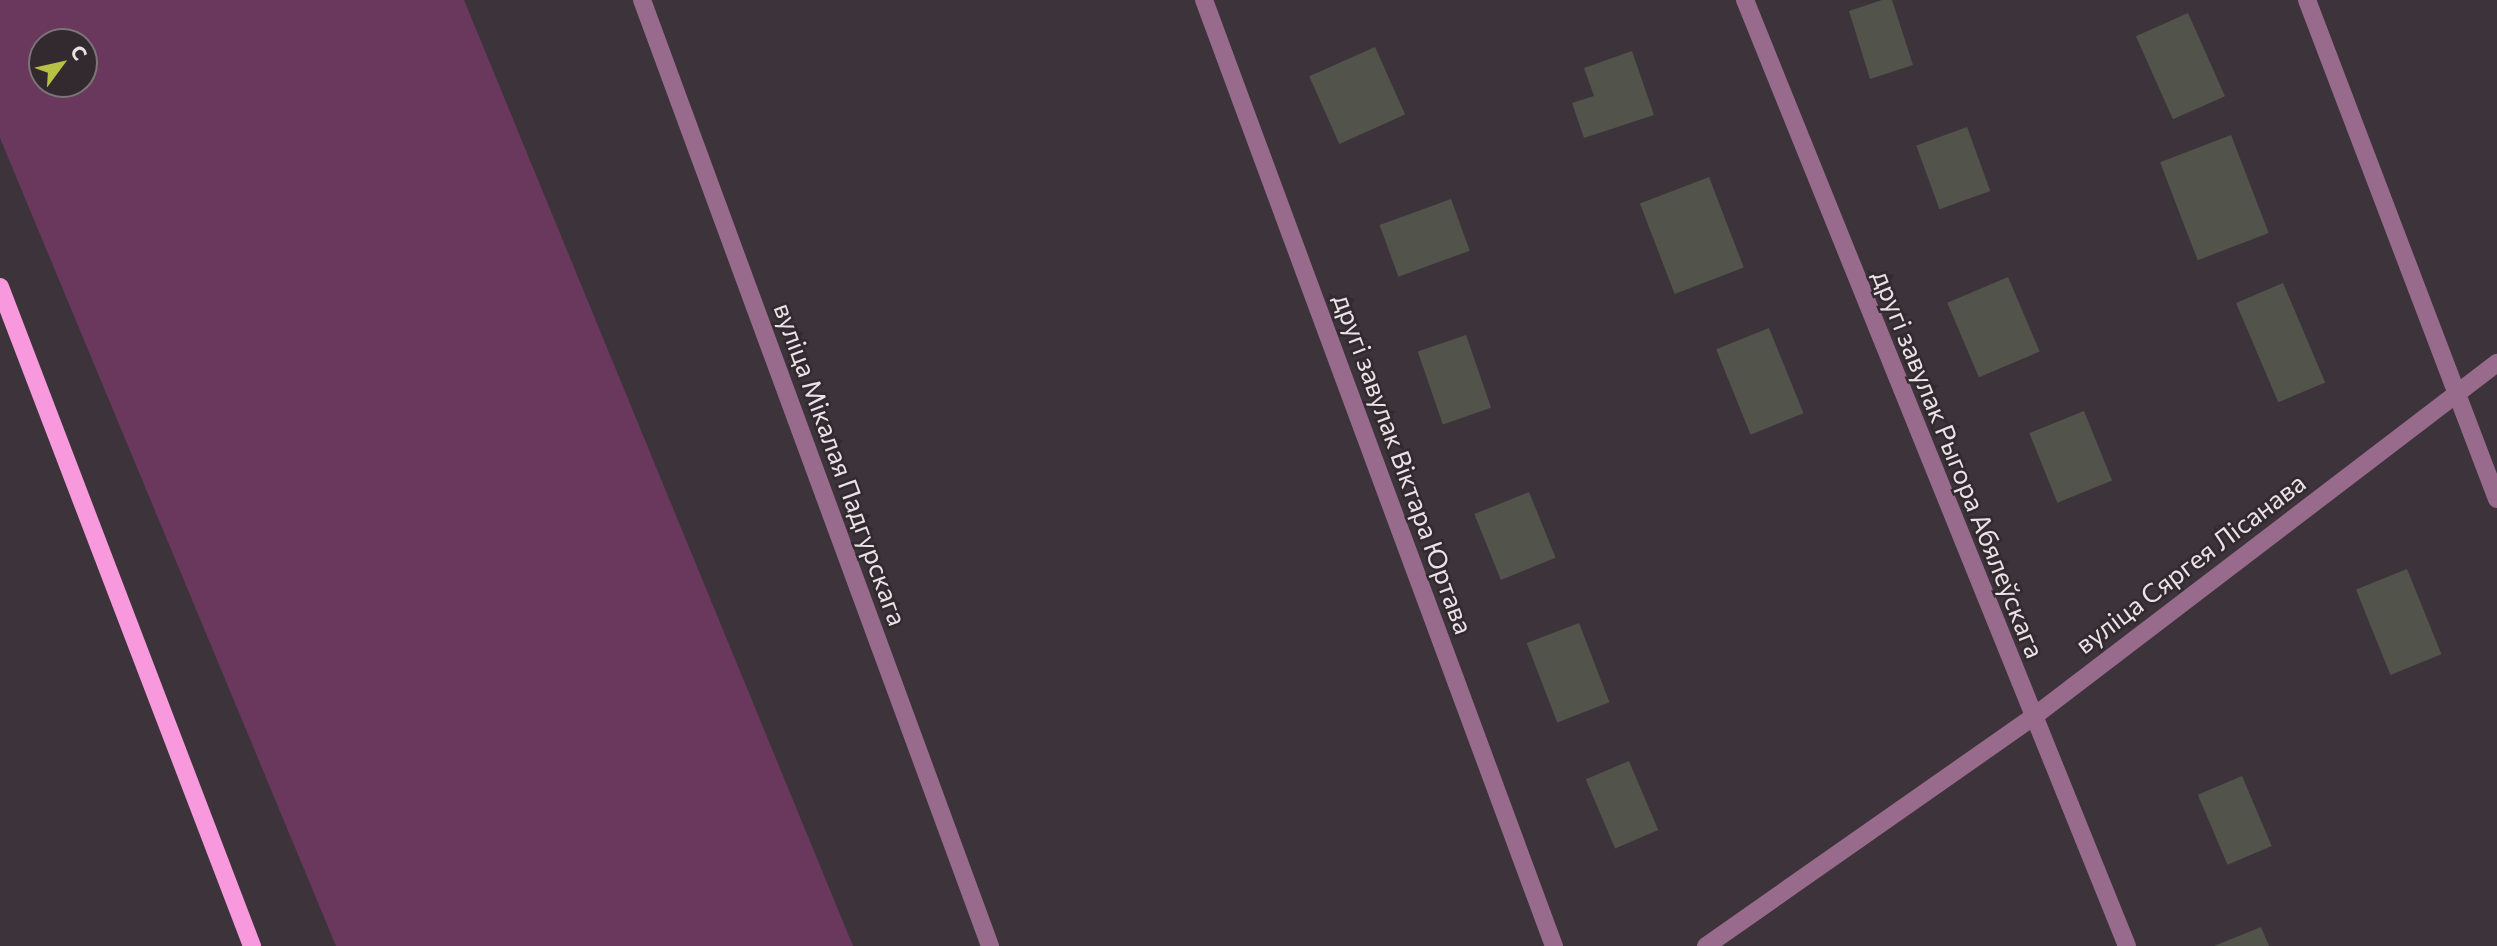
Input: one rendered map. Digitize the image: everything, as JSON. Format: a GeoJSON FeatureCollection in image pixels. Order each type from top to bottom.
{"type":"FeatureCollection","features":[{"type":"Feature","properties":{"kind":"main road"},"geometry":{"type":"LineString","coordinates":[[0,287],[252,946]]}},
{"type":"Feature","properties":{"kind":"street","name":"вуліца Мікалая Падгурскага"},"geometry":{"type":"LineString","coordinates":[[642,0],[990,946]]}},
{"type":"Feature","properties":{"kind":"street","name":"другі завулак Віктара Юртава"},"geometry":{"type":"LineString","coordinates":[[1204,0],[1554,946]]}},
{"type":"Feature","properties":{"kind":"street","name":"другі завулак Рыгора Абялеўскага"},"geometry":{"type":"LineString","coordinates":[[1745,0],[2127,946]]}},
{"type":"Feature","properties":{"kind":"street"},"geometry":{"type":"LineString","coordinates":[[2307,0],[2497,499]]}},
{"type":"Feature","properties":{"kind":"street","name":"вуліца Сяргея Лісанава"},"geometry":{"type":"LineString","coordinates":[[1706,946],[2033,717],[2497,363]]}},
{"type":"Feature","properties":{"kind":"shaded area"},"geometry":{"type":"Polygon","coordinates":[[[0,0],[464,0],[853,946],[336,946],[0,138],[0,0]]]}},
{"type":"Feature","properties":{"kind":"building"},"geometry":{"type":"Polygon","coordinates":[[[1882,0],[1892,0],[1913,65],[1870,79],[1849,11],[1882,0]]]}},
{"type":"Feature","properties":{"kind":"building"},"geometry":{"type":"Polygon","coordinates":[[[2188,13],[2225,96],[2173,119],[2136,36],[2188,13]]]}},
{"type":"Feature","properties":{"kind":"building"},"geometry":{"type":"Polygon","coordinates":[[[1375,47],[1405,115],[1339,144],[1309,76],[1375,47]]]}},
{"type":"Feature","properties":{"kind":"building"},"geometry":{"type":"Polygon","coordinates":[[[1632,51],[1654,115],[1584,138],[1572,103],[1594,96],[1584,68],[1632,51]]]}},
{"type":"Feature","properties":{"kind":"building"},"geometry":{"type":"Polygon","coordinates":[[[1967,127],[1990,191],[1940,209],[1916,145],[1967,127]]]}},
{"type":"Feature","properties":{"kind":"building"},"geometry":{"type":"Polygon","coordinates":[[[2231,135],[2269,233],[2198,260],[2160,162],[2231,135]]]}},
{"type":"Feature","properties":{"kind":"building"},"geometry":{"type":"Polygon","coordinates":[[[1709,177],[1744,268],[1675,294],[1640,204],[1709,177]]]}},
{"type":"Feature","properties":{"kind":"building"},"geometry":{"type":"Polygon","coordinates":[[[1451,199],[1470,251],[1398,277],[1380,225],[1451,199]]]}},
{"type":"Feature","properties":{"kind":"building"},"geometry":{"type":"Polygon","coordinates":[[[2008,277],[2040,352],[1979,377],[1947,303],[2008,277]]]}},
{"type":"Feature","properties":{"kind":"building"},"geometry":{"type":"Polygon","coordinates":[[[2283,283],[2325,382],[2278,402],[2236,303],[2283,283]]]}},
{"type":"Feature","properties":{"kind":"building"},"geometry":{"type":"Polygon","coordinates":[[[1769,328],[1803,413],[1751,435],[1716,349],[1769,328]]]}},
{"type":"Feature","properties":{"kind":"building"},"geometry":{"type":"Polygon","coordinates":[[[1466,335],[1491,408],[1443,424],[1418,352],[1466,335]]]}},
{"type":"Feature","properties":{"kind":"building"},"geometry":{"type":"Polygon","coordinates":[[[2084,411],[2112,481],[2057,503],[2029,433],[2084,411]]]}},
{"type":"Feature","properties":{"kind":"building"},"geometry":{"type":"Polygon","coordinates":[[[1529,492],[1556,558],[1501,580],[1474,514],[1529,492]]]}},
{"type":"Feature","properties":{"kind":"building"},"geometry":{"type":"Polygon","coordinates":[[[2407,569],[2441,654],[2390,675],[2356,590],[2407,569]]]}},
{"type":"Feature","properties":{"kind":"building"},"geometry":{"type":"Polygon","coordinates":[[[1579,623],[1609,702],[1557,722],[1527,643],[1579,623]]]}},
{"type":"Feature","properties":{"kind":"building"},"geometry":{"type":"Polygon","coordinates":[[[1629,761],[1658,830],[1615,848],[1586,779],[1629,761]]]}},
{"type":"Feature","properties":{"kind":"building"},"geometry":{"type":"Polygon","coordinates":[[[2242,776],[2272,846],[2228,865],[2198,795],[2242,776]]]}},
{"type":"Feature","properties":{"kind":"building"},"geometry":{"type":"Polygon","coordinates":[[[2261,927],[2269,946],[2214,946],[2261,927]]]}}]}
